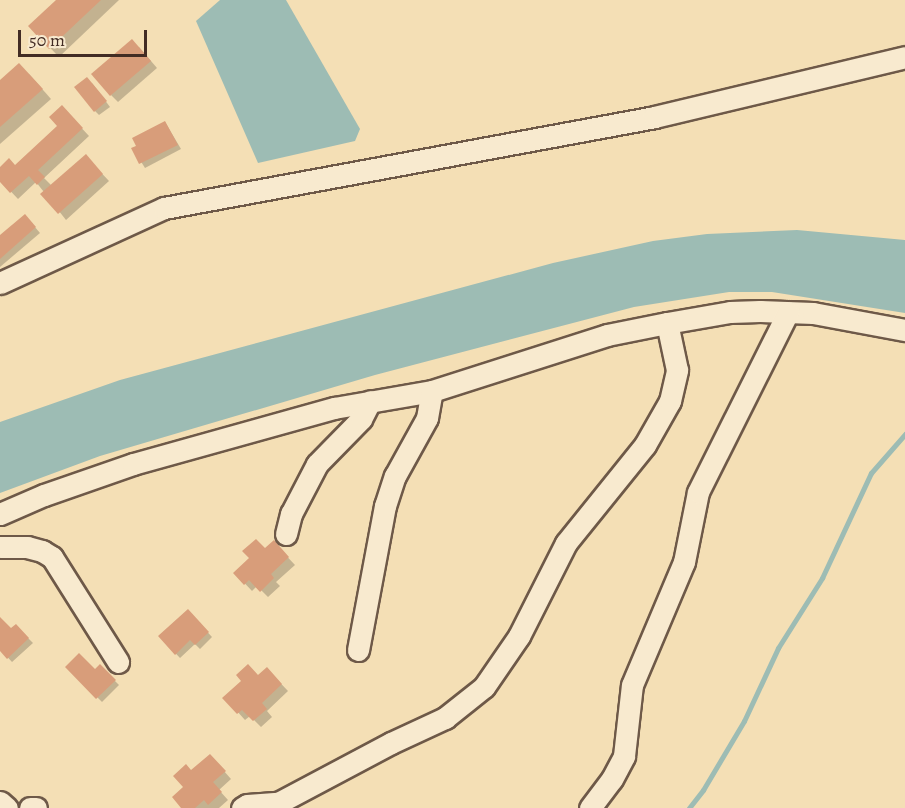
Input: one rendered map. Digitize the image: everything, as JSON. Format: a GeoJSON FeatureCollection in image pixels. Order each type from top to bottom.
{"type":"FeatureCollection","features":[{"type":"Feature","properties":{"kind":"street"},"geometry":{"type":"LineString","coordinates":[[0,283],[164,208],[654,117],[905,57]]}},
{"type":"Feature","properties":{"kind":"street"},"geometry":{"type":"LineString","coordinates":[[0,514],[44,495],[133,464],[334,408],[432,391],[608,335],[667,323],[730,312],[788,312],[837,317],[905,330]]}},
{"type":"Feature","properties":{"kind":"street"},"geometry":{"type":"LineString","coordinates":[[590,808],[612,779],[624,756],[632,685],[684,562],[698,492],[788,312]]}},
{"type":"Feature","properties":{"kind":"street"},"geometry":{"type":"LineString","coordinates":[[242,808],[247,805],[278,803],[391,743],[445,718],[484,687],[519,636],[567,543],[645,445],[670,401],[677,370],[667,323]]}},
{"type":"Feature","properties":{"kind":"street"},"geometry":{"type":"LineString","coordinates":[[358,650],[385,506],[395,476],[428,418],[432,391]]}},
{"type":"Feature","properties":{"kind":"street"},"geometry":{"type":"LineString","coordinates":[[286,534],[291,514],[317,464],[362,420],[370,401]]}},
{"type":"Feature","properties":{"kind":"street"},"geometry":{"type":"LineString","coordinates":[[0,547],[27,547],[42,551],[52,557],[118,662]]}},
{"type":"Feature","properties":{"kind":"street"},"geometry":{"type":"LineString","coordinates":[[0,802],[7,808]]}},
{"type":"Feature","properties":{"kind":"street"},"geometry":{"type":"LineString","coordinates":[[30,808],[36,808]]}},
{"type":"Feature","properties":{"kind":"water"},"geometry":{"type":"Polygon","coordinates":[[[220,0],[286,0],[360,129],[355,141],[258,163],[196,21],[220,0]]]}},
{"type":"Feature","properties":{"kind":"water"},"geometry":{"type":"Polygon","coordinates":[[[797,230],[905,240],[905,313],[772,292],[729,292],[634,307],[375,375],[100,456],[0,493],[0,422],[120,380],[553,263],[653,241],[707,234],[797,230]]]}},
{"type":"Feature","properties":{"kind":"building"},"geometry":{"type":"Polygon","coordinates":[[[56,0],[101,0],[49,49],[28,26],[56,0]]]}},
{"type":"Feature","properties":{"kind":"building"},"geometry":{"type":"Polygon","coordinates":[[[132,39],[151,61],[110,96],[91,74],[132,39]]]}},
{"type":"Feature","properties":{"kind":"building"},"geometry":{"type":"Polygon","coordinates":[[[19,63],[43,89],[0,127],[0,80],[19,63]]]}},
{"type":"Feature","properties":{"kind":"building"},"geometry":{"type":"Polygon","coordinates":[[[87,77],[107,101],[94,112],[74,87],[87,77]]]}},
{"type":"Feature","properties":{"kind":"building"},"geometry":{"type":"Polygon","coordinates":[[[62,105],[83,128],[38,170],[45,177],[37,185],[29,176],[10,193],[0,182],[0,167],[9,158],[15,165],[57,126],[49,117],[62,105]]]}},
{"type":"Feature","properties":{"kind":"building"},"geometry":{"type":"Polygon","coordinates":[[[165,121],[178,145],[139,164],[131,148],[136,146],[132,138],[165,121]]]}},
{"type":"Feature","properties":{"kind":"building"},"geometry":{"type":"Polygon","coordinates":[[[86,154],[103,174],[58,214],[40,194],[86,154]]]}},
{"type":"Feature","properties":{"kind":"building"},"geometry":{"type":"Polygon","coordinates":[[[25,214],[36,227],[0,259],[0,235],[25,214]]]}},
{"type":"Feature","properties":{"kind":"building"},"geometry":{"type":"Polygon","coordinates":[[[256,539],[265,548],[274,540],[289,557],[271,574],[274,578],[260,592],[249,580],[244,585],[233,573],[249,558],[242,551],[256,539]]]}},
{"type":"Feature","properties":{"kind":"building"},"geometry":{"type":"Polygon","coordinates":[[[188,609],[209,632],[195,645],[190,640],[175,655],[158,636],[188,609]]]}},
{"type":"Feature","properties":{"kind":"building"},"geometry":{"type":"Polygon","coordinates":[[[0,617],[11,628],[16,624],[29,638],[7,659],[0,651],[0,617]]]}},
{"type":"Feature","properties":{"kind":"building"},"geometry":{"type":"Polygon","coordinates":[[[79,653],[95,669],[100,664],[116,680],[96,699],[65,667],[79,653]]]}},
{"type":"Feature","properties":{"kind":"building"},"geometry":{"type":"Polygon","coordinates":[[[248,664],[258,675],[267,667],[282,684],[262,703],[267,709],[253,721],[242,710],[237,714],[222,698],[241,681],[236,675],[248,664]]]}},
{"type":"Feature","properties":{"kind":"building"},"geometry":{"type":"Polygon","coordinates":[[[210,754],[226,771],[213,782],[222,792],[208,805],[204,800],[195,808],[181,808],[172,797],[183,787],[173,776],[186,764],[191,770],[210,754]]]}},
{"type":"Feature","properties":{"kind":"waterway"},"geometry":{"type":"LineString","coordinates":[[689,808],[703,790],[744,721],[778,648],[822,578],[871,473],[905,434]]}}]}
